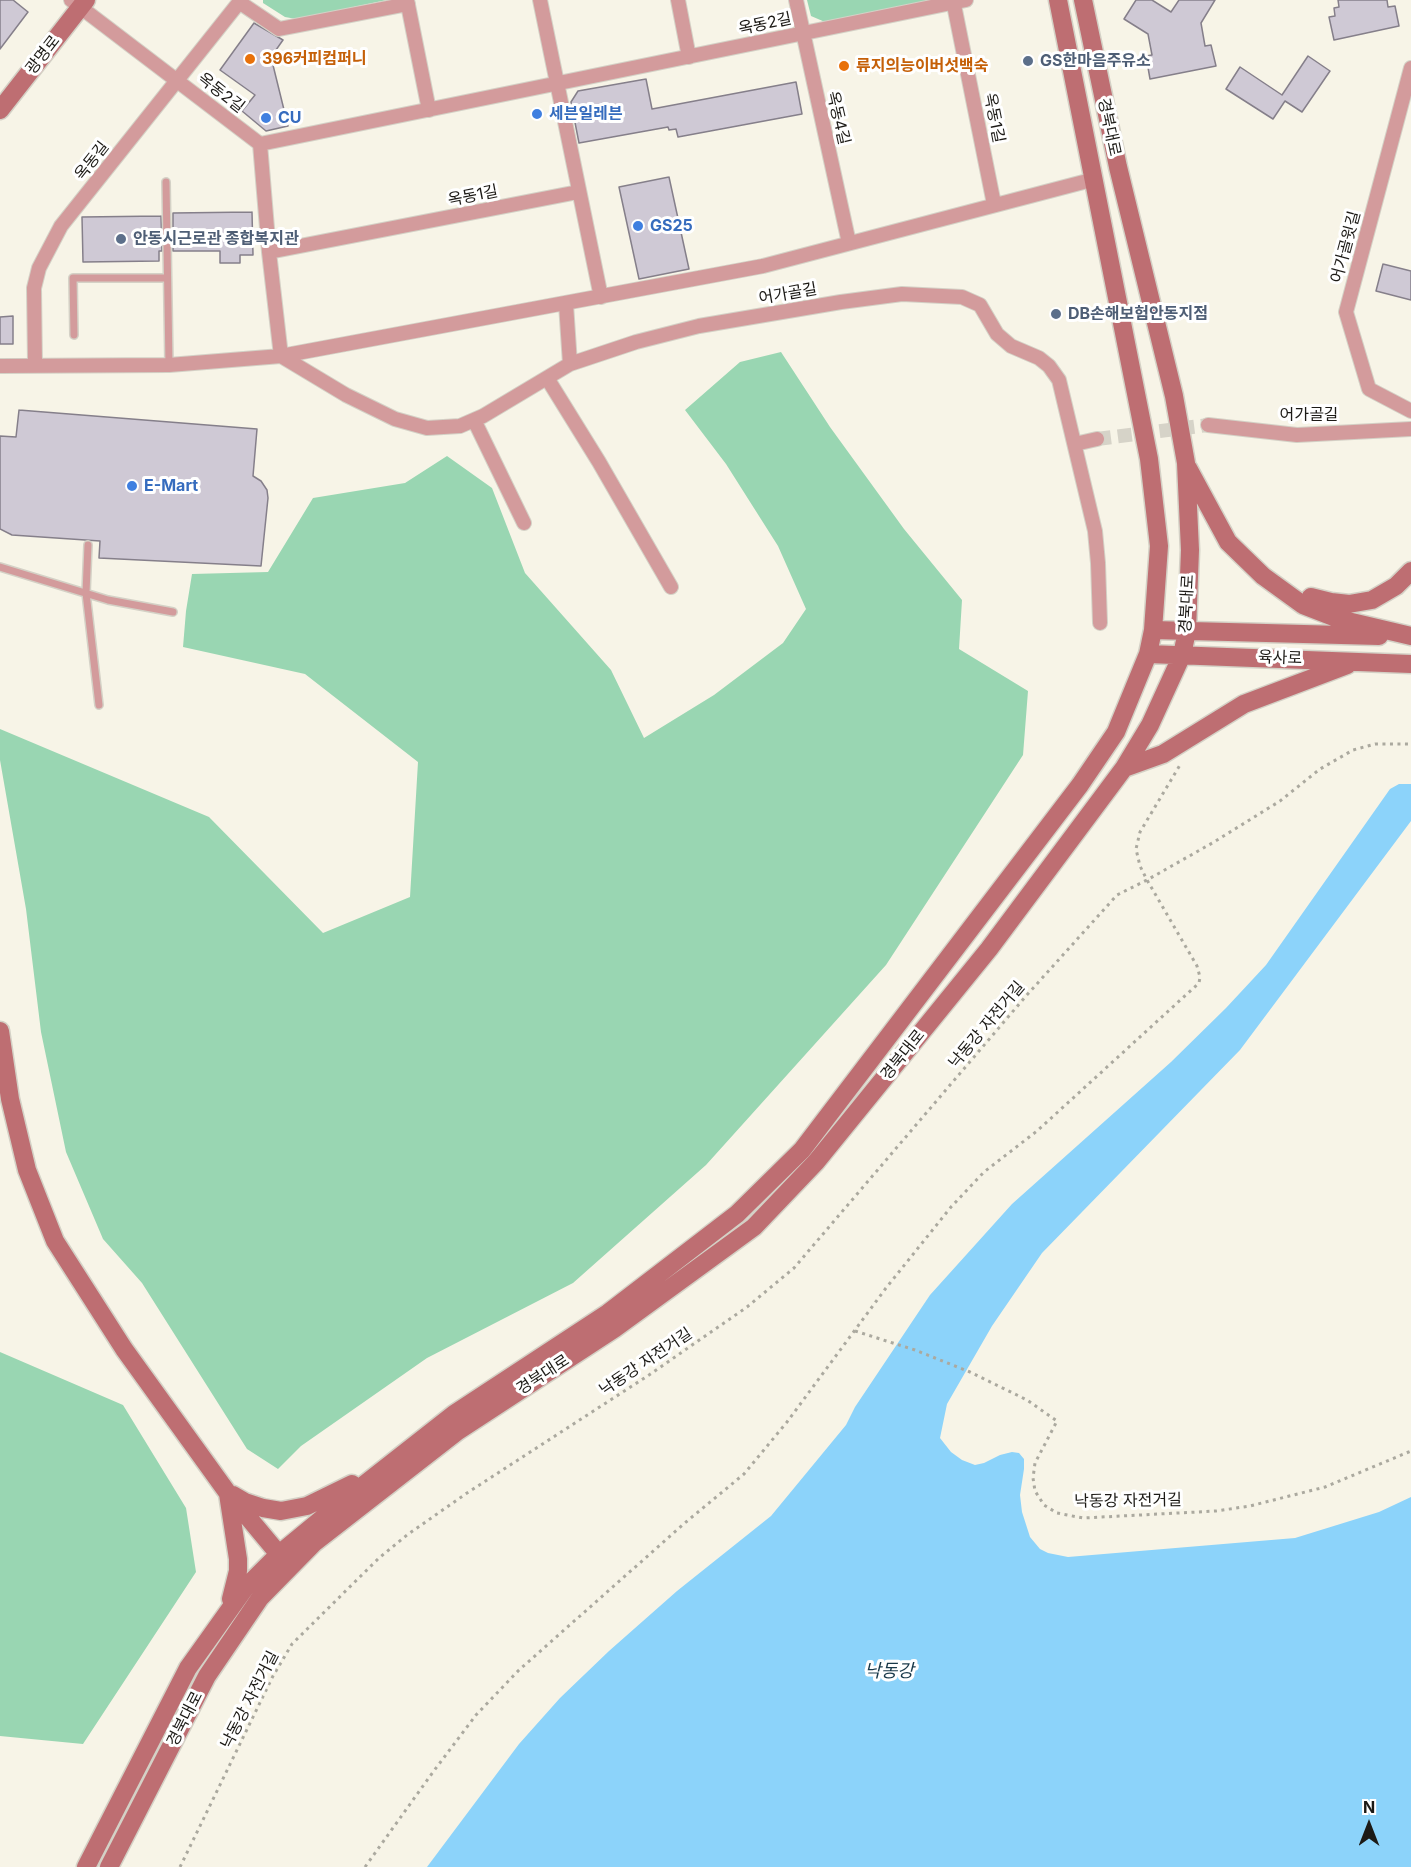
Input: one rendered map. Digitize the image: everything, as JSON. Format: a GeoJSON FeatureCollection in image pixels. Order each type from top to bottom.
{"type":"FeatureCollection","features":[{"type":"Feature","properties":{"kind":"street"},"geometry":{"type":"LineString","coordinates":[[540,0],[601,297]]}},
{"type":"Feature","properties":{"kind":"street"},"geometry":{"type":"LineString","coordinates":[[678,0],[689,57]]}},
{"type":"Feature","properties":{"kind":"street","name":"옥동4길"},"geometry":{"type":"LineString","coordinates":[[796,0],[849,243]]}},
{"type":"Feature","properties":{"kind":"street","name":"경북대로"},"geometry":{"type":"LineString","coordinates":[[109,1867],[207,1676],[284,1561],[383,1469],[454,1414],[618,1306],[737,1214],[802,1150],[1080,785],[1116,732],[1148,654],[1153,630],[1159,546],[1149,459],[1058,0]]}},
{"type":"Feature","properties":{"kind":"street","name":"경북대로"},"geometry":{"type":"LineString","coordinates":[[86,1867],[188,1668],[244,1588],[314,1543],[458,1431],[614,1329],[754,1227],[816,1162],[990,948],[1124,768],[1150,724],[1182,655],[1187,631],[1190,550],[1186,463],[1174,396],[1118,167],[1083,0]]}},
{"type":"Feature","properties":{"kind":"street","name":"옥동길"},"geometry":{"type":"LineString","coordinates":[[35,365],[34,288],[39,268],[61,226],[240,1],[279,29],[407,2]]}},
{"type":"Feature","properties":{"kind":"street","name":"옥동2길"},"geometry":{"type":"LineString","coordinates":[[79,2],[260,144],[957,1]]}},
{"type":"Feature","properties":{"kind":"street","name":"옥동1길"},"geometry":{"type":"LineString","coordinates":[[957,1],[994,204]]}},
{"type":"Feature","properties":{"kind":"street","name":"광명로"},"geometry":{"type":"LineString","coordinates":[[0,110],[79,2]]}},
{"type":"Feature","properties":{"kind":"street"},"geometry":{"type":"LineString","coordinates":[[407,2],[429,110]]}},
{"type":"Feature","properties":{"kind":"street","name":"어가골윗길"},"geometry":{"type":"LineString","coordinates":[[1411,68],[1346,312],[1369,389],[1411,411]]}},
{"type":"Feature","properties":{"kind":"street"},"geometry":{"type":"LineString","coordinates":[[260,144],[281,356]]}},
{"type":"Feature","properties":{"kind":"street"},"geometry":{"type":"LineString","coordinates":[[0,366],[169,365],[281,356],[763,266],[1095,178]]}},
{"type":"Feature","properties":{"kind":"street","name":"옥동1길"},"geometry":{"type":"LineString","coordinates":[[269,252],[578,192]]}},
{"type":"Feature","properties":{"kind":"street","name":"어가골길"},"geometry":{"type":"LineString","coordinates":[[281,356],[346,395],[395,418],[426,428],[460,426],[570,364],[636,342],[699,326],[841,302],[902,294],[962,297],[980,306],[997,334],[1011,346],[1039,358],[1049,366],[1059,380],[1095,531],[1100,623]]}},
{"type":"Feature","properties":{"kind":"street"},"geometry":{"type":"LineString","coordinates":[[566,304],[570,364]]}},
{"type":"Feature","properties":{"kind":"street"},"geometry":{"type":"LineString","coordinates":[[547,378],[599,462],[671,587]]}},
{"type":"Feature","properties":{"kind":"street"},"geometry":{"type":"LineString","coordinates":[[474,420],[524,523]]}},
{"type":"Feature","properties":{"kind":"street","name":"어가골길"},"geometry":{"type":"LineString","coordinates":[[1208,425],[1297,435],[1411,429]]}},
{"type":"Feature","properties":{"kind":"street"},"geometry":{"type":"LineString","coordinates":[[1075,444],[1097,439]]}},
{"type":"Feature","properties":{"kind":"street"},"geometry":{"type":"LineString","coordinates":[[1186,463],[1228,542],[1263,576],[1303,605],[1339,619],[1411,636]]}},
{"type":"Feature","properties":{"kind":"street"},"geometry":{"type":"LineString","coordinates":[[1263,576],[1308,596],[1331,603],[1349,604],[1372,600],[1396,586],[1411,571]]}},
{"type":"Feature","properties":{"kind":"street","name":"육사로"},"geometry":{"type":"LineString","coordinates":[[1153,630],[1411,636]]}},
{"type":"Feature","properties":{"kind":"street","name":"육사로"},"geometry":{"type":"LineString","coordinates":[[1148,654],[1411,664]]}},
{"type":"Feature","properties":{"kind":"street"},"geometry":{"type":"LineString","coordinates":[[1124,768],[1163,754],[1244,704],[1357,661]]}},
{"type":"Feature","properties":{"kind":"street"},"geometry":{"type":"LineString","coordinates":[[0,1031],[10,1099],[27,1170],[55,1241],[124,1348],[227,1492],[284,1561]]}},
{"type":"Feature","properties":{"kind":"street"},"geometry":{"type":"LineString","coordinates":[[227,1492],[245,1502],[263,1508],[281,1511],[296,1509],[307,1506],[383,1469]]}},
{"type":"Feature","properties":{"kind":"street"},"geometry":{"type":"LineString","coordinates":[[222,1620],[234,1590],[238,1571],[236,1539],[227,1492]]}},
{"type":"Feature","properties":{"kind":"lane"},"geometry":{"type":"LineString","coordinates":[[166,182],[169,365]]}},
{"type":"Feature","properties":{"kind":"lane"},"geometry":{"type":"LineString","coordinates":[[74,335],[74,278],[167,278]]}},
{"type":"Feature","properties":{"kind":"lane"},"geometry":{"type":"LineString","coordinates":[[88,545],[86,593],[99,705]]}},
{"type":"Feature","properties":{"kind":"lane"},"geometry":{"type":"LineString","coordinates":[[0,567],[108,600],[173,612]]}},
{"type":"Feature","properties":{"kind":"path","name":"낙동강 자전거길"},"geometry":{"type":"LineString","coordinates":[[180,1867],[273,1676],[292,1644],[379,1558],[407,1535],[477,1487],[659,1368],[747,1307],[794,1268],[1026,996],[1117,895],[1147,880],[1280,801],[1320,769],[1353,750],[1375,744],[1411,744]]}},
{"type":"Feature","properties":{"kind":"path"},"geometry":{"type":"LineString","coordinates":[[365,1867],[476,1715],[519,1670],[686,1522],[744,1474],[787,1422],[951,1207],[984,1173],[1036,1131],[1199,983],[1197,966],[1147,880],[1140,866],[1136,849],[1140,832],[1184,759]]}},
{"type":"Feature","properties":{"kind":"path","name":"낙동강 자전거길"},"geometry":{"type":"LineString","coordinates":[[855,1330],[970,1372],[1027,1400],[1056,1421],[1035,1463],[1033,1478],[1035,1491],[1044,1505],[1056,1513],[1083,1518],[1216,1511],[1250,1506],[1325,1487],[1411,1451]]}},
{"type":"Feature","properties":{"kind":"green space"},"geometry":{"type":"Polygon","coordinates":[[[263,0],[387,0],[296,19],[285,17],[263,3],[263,0]]]}},
{"type":"Feature","properties":{"kind":"green space"},"geometry":{"type":"Polygon","coordinates":[[[807,0],[937,0],[825,22],[811,16],[807,0]]]}},
{"type":"Feature","properties":{"kind":"green space"},"geometry":{"type":"Polygon","coordinates":[[[781,352],[830,427],[904,529],[962,600],[959,649],[1028,691],[1023,755],[886,965],[706,1165],[573,1283],[427,1358],[301,1446],[278,1469],[247,1449],[142,1283],[103,1239],[66,1152],[41,1032],[26,909],[0,760],[0,729],[209,817],[323,933],[410,897],[418,762],[305,674],[183,647],[192,574],[268,572],[313,498],[405,483],[447,456],[492,488],[525,573],[611,670],[644,738],[714,695],[783,643],[806,609],[778,546],[726,464],[685,410],[740,362],[781,352]]]}},
{"type":"Feature","properties":{"kind":"green space"},"geometry":{"type":"Polygon","coordinates":[[[0,1352],[123,1405],[186,1508],[196,1572],[83,1744],[0,1736],[0,1352]]]}},
{"type":"Feature","properties":{"kind":"water","name":"낙동강"},"geometry":{"type":"Polygon","coordinates":[[[1399,784],[1411,784],[1411,821],[1240,1050],[1042,1253],[992,1326],[947,1404],[940,1438],[951,1452],[975,1465],[1000,1455],[1019,1453],[1024,1459],[1020,1495],[1022,1512],[1030,1537],[1040,1549],[1068,1557],[1295,1538],[1379,1512],[1411,1497],[1411,1867],[427,1867],[519,1744],[560,1698],[677,1591],[771,1516],[846,1425],[855,1407],[930,1295],[1012,1204],[1171,1062],[1266,965],[1390,789],[1399,784]]]}},
{"type":"Feature","properties":{"kind":"building"},"geometry":{"type":"Polygon","coordinates":[[[0,0],[13,0],[28,12],[0,49],[0,0]]]}},
{"type":"Feature","properties":{"kind":"building"},"geometry":{"type":"Polygon","coordinates":[[[1136,0],[1152,0],[1171,12],[1179,0],[1215,0],[1201,23],[1205,46],[1211,45],[1216,66],[1150,79],[1146,56],[1152,55],[1148,34],[1124,19],[1136,0]]]}},
{"type":"Feature","properties":{"kind":"building"},"geometry":{"type":"Polygon","coordinates":[[[1338,0],[1387,0],[1388,7],[1395,6],[1399,26],[1334,40],[1329,17],[1335,16],[1334,8],[1339,7],[1338,0]]]}},
{"type":"Feature","properties":{"kind":"building"},"geometry":{"type":"Polygon","coordinates":[[[254,23],[283,40],[271,57],[288,126],[266,131],[242,111],[255,95],[220,70],[254,23]]]}},
{"type":"Feature","properties":{"kind":"building"},"geometry":{"type":"Polygon","coordinates":[[[1308,56],[1330,71],[1302,112],[1285,101],[1273,119],[1226,89],[1240,67],[1282,95],[1308,56]]]}},
{"type":"Feature","properties":{"kind":"building"},"geometry":{"type":"Polygon","coordinates":[[[646,79],[652,109],[796,82],[802,114],[678,137],[676,129],[669,130],[668,127],[579,143],[571,102],[578,91],[646,79]]]}},
{"type":"Feature","properties":{"kind":"building"},"geometry":{"type":"Polygon","coordinates":[[[669,177],[689,269],[639,279],[619,187],[669,177]]]}},
{"type":"Feature","properties":{"kind":"building"},"geometry":{"type":"Polygon","coordinates":[[[252,212],[253,255],[240,255],[240,263],[220,263],[220,251],[173,251],[173,213],[252,212]]]}},
{"type":"Feature","properties":{"kind":"building","name":"안동시근로관 종합복지관"},"geometry":{"type":"Polygon","coordinates":[[[161,216],[162,251],[159,251],[159,261],[83,262],[82,217],[161,216]]]}},
{"type":"Feature","properties":{"kind":"building"},"geometry":{"type":"Polygon","coordinates":[[[1383,264],[1411,271],[1411,300],[1376,291],[1383,264]]]}},
{"type":"Feature","properties":{"kind":"building"},"geometry":{"type":"Polygon","coordinates":[[[13,316],[13,344],[0,344],[0,317],[13,316]]]}},
{"type":"Feature","properties":{"kind":"building","name":"E-Mart"},"geometry":{"type":"Polygon","coordinates":[[[19,410],[257,429],[253,476],[261,481],[267,490],[268,498],[261,566],[99,558],[100,541],[12,535],[0,529],[0,436],[16,437],[19,410]]]}},
{"type":"Feature","properties":{"kind":"tunnel"},"geometry":{"type":"LineString","coordinates":[[1097,439],[1208,425]]}},
{"type":"Feature","properties":{"kind":"place","name":"396커피컴퍼니"},"geometry":{"type":"Point","coordinates":[250,59]}},
{"type":"Feature","properties":{"kind":"place","name":"GS한마음주유소"},"geometry":{"type":"Point","coordinates":[1028,61]}},
{"type":"Feature","properties":{"kind":"place","name":"류지의능이버섯백숙"},"geometry":{"type":"Point","coordinates":[844,66]}},
{"type":"Feature","properties":{"kind":"place","name":"세븐일레븐"},"geometry":{"type":"Point","coordinates":[537,114]}},
{"type":"Feature","properties":{"kind":"place","name":"CU"},"geometry":{"type":"Point","coordinates":[266,118]}},
{"type":"Feature","properties":{"kind":"place","name":"GS25"},"geometry":{"type":"Point","coordinates":[638,226]}},
{"type":"Feature","properties":{"kind":"place","name":"안동시근로관 종합복지관"},"geometry":{"type":"Point","coordinates":[121,239]}},
{"type":"Feature","properties":{"kind":"place","name":"DB손해보험안동지점"},"geometry":{"type":"Point","coordinates":[1056,314]}},
{"type":"Feature","properties":{"kind":"place","name":"E-Mart"},"geometry":{"type":"Point","coordinates":[132,486]}}]}
